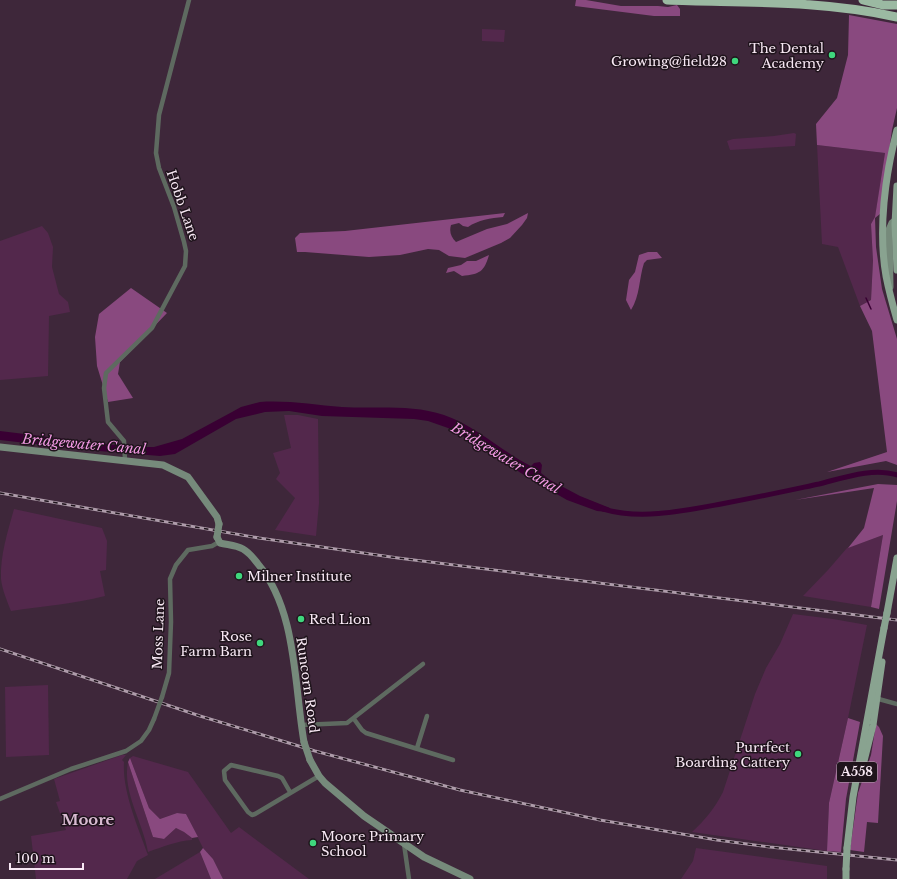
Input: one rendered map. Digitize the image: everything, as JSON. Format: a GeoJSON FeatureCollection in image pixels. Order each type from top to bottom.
{"type":"FeatureCollection","features":[{"type":"Feature","properties":{"kind":"highway"},"geometry":{"type":"LineString","coordinates":[[667,0],[686,0]]}},
{"type":"Feature","properties":{"kind":"highway"},"geometry":{"type":"LineString","coordinates":[[680,0],[809,4],[853,9],[897,17]]}},
{"type":"Feature","properties":{"kind":"highway"},"geometry":{"type":"LineString","coordinates":[[863,0],[897,5]]}},
{"type":"Feature","properties":{"kind":"main road"},"geometry":{"type":"LineString","coordinates":[[883,4],[897,10]]}},
{"type":"Feature","properties":{"kind":"main road"},"geometry":{"type":"LineString","coordinates":[[897,130],[888,181],[883,234],[886,275],[897,320]]}},
{"type":"Feature","properties":{"kind":"main road"},"geometry":{"type":"LineString","coordinates":[[897,186],[895,222],[897,270]]}},
{"type":"Feature","properties":{"kind":"main road","name":"A558"},"geometry":{"type":"LineString","coordinates":[[846,879],[850,820],[874,698],[886,613],[897,558]]}},
{"type":"Feature","properties":{"kind":"street","name":"Hobb Lane"},"geometry":{"type":"LineString","coordinates":[[125,458],[125,445],[122,437],[108,422],[104,388],[106,373],[152,328],[185,266],[186,251],[184,242],[174,207],[158,168],[156,152],[159,116],[189,0]]}},
{"type":"Feature","properties":{"kind":"street"},"geometry":{"type":"LineString","coordinates":[[884,212],[895,222],[889,230],[890,293]]}},
{"type":"Feature","properties":{"kind":"street"},"geometry":{"type":"LineString","coordinates":[[0,447],[125,458],[163,465],[188,478],[217,516],[219,524],[218,539]]}},
{"type":"Feature","properties":{"kind":"street","name":"Moss Lane"},"geometry":{"type":"LineString","coordinates":[[0,799],[71,769],[126,751],[146,736],[162,698],[169,673],[171,622],[170,579],[176,565],[188,550],[212,546],[218,539]]}},
{"type":"Feature","properties":{"kind":"street","name":"Runcorn Road"},"geometry":{"type":"LineString","coordinates":[[218,539],[222,544],[236,546],[250,554],[265,572],[278,594],[285,615],[290,641],[304,742],[310,760],[319,776],[364,816],[404,844],[424,857],[470,879]]}},
{"type":"Feature","properties":{"kind":"street"},"geometry":{"type":"LineString","coordinates":[[301,725],[347,723],[423,664]]}},
{"type":"Feature","properties":{"kind":"street"},"geometry":{"type":"LineString","coordinates":[[874,698],[897,704]]}},
{"type":"Feature","properties":{"kind":"street"},"geometry":{"type":"LineString","coordinates":[[417,748],[428,716]]}},
{"type":"Feature","properties":{"kind":"street"},"geometry":{"type":"LineString","coordinates":[[354,718],[362,730],[366,733],[453,760]]}},
{"type":"Feature","properties":{"kind":"street"},"geometry":{"type":"LineString","coordinates":[[290,792],[282,778],[278,776],[230,765],[224,771],[225,780],[248,812],[252,814],[255,814],[319,776]]}},
{"type":"Feature","properties":{"kind":"street"},"geometry":{"type":"LineString","coordinates":[[404,844],[409,879]]}},
{"type":"Feature","properties":{"kind":"shaded area"},"geometry":{"type":"Polygon","coordinates":[[[576,0],[586,0],[621,6],[668,7],[677,5],[680,9],[680,16],[654,16],[575,6],[576,0]]]}},
{"type":"Feature","properties":{"kind":"shaded area"},"geometry":{"type":"Polygon","coordinates":[[[849,15],[897,24],[897,108],[892,130],[880,214],[875,218],[876,247],[882,289],[897,339],[897,465],[886,461],[827,472],[887,452],[872,331],[860,306],[871,300],[873,261],[871,224],[875,217],[885,153],[817,145],[816,124],[837,98],[848,55],[849,15]]]}},
{"type":"Feature","properties":{"kind":"shaded area"},"geometry":{"type":"Polygon","coordinates":[[[482,29],[505,30],[504,42],[482,41],[482,29]]]}},
{"type":"Feature","properties":{"kind":"shaded area"},"geometry":{"type":"Polygon","coordinates":[[[796,134],[795,146],[730,150],[727,141],[733,139],[796,134]]]}},
{"type":"Feature","properties":{"kind":"shaded area"},"geometry":{"type":"Polygon","coordinates":[[[817,145],[885,153],[875,218],[871,224],[873,261],[871,300],[860,306],[838,247],[822,244],[817,145]]]}},
{"type":"Feature","properties":{"kind":"shaded area"},"geometry":{"type":"Polygon","coordinates":[[[505,213],[503,217],[485,220],[468,227],[459,223],[451,225],[451,234],[456,242],[487,229],[507,224],[528,213],[527,218],[522,225],[510,238],[465,258],[449,256],[439,250],[428,249],[400,255],[369,257],[297,252],[295,238],[300,233],[345,231],[505,213]]]}},
{"type":"Feature","properties":{"kind":"shaded area"},"geometry":{"type":"Polygon","coordinates":[[[42,226],[48,233],[53,247],[52,267],[59,294],[68,302],[70,312],[49,316],[48,376],[0,380],[0,241],[42,226]]]}},
{"type":"Feature","properties":{"kind":"shaded area"},"geometry":{"type":"Polygon","coordinates":[[[648,252],[657,252],[662,258],[647,260],[644,263],[638,293],[631,310],[626,300],[629,280],[635,272],[639,255],[648,252]]]}},
{"type":"Feature","properties":{"kind":"shaded area"},"geometry":{"type":"Polygon","coordinates":[[[489,255],[483,269],[477,273],[462,276],[454,271],[446,273],[448,268],[461,265],[467,261],[476,261],[489,255]]]}},
{"type":"Feature","properties":{"kind":"shaded area"},"geometry":{"type":"Polygon","coordinates":[[[131,288],[167,313],[120,362],[118,374],[133,398],[108,402],[97,366],[95,337],[99,314],[131,288]]]}},
{"type":"Feature","properties":{"kind":"shaded area"},"geometry":{"type":"Polygon","coordinates":[[[284,415],[298,415],[318,419],[319,503],[316,536],[275,530],[295,498],[276,479],[280,473],[273,453],[291,448],[284,415]]]}},
{"type":"Feature","properties":{"kind":"shaded area"},"geometry":{"type":"Polygon","coordinates":[[[878,484],[897,485],[897,501],[879,609],[871,607],[883,535],[848,548],[864,528],[874,488],[795,500],[878,484]]]}},
{"type":"Feature","properties":{"kind":"shaded area"},"geometry":{"type":"Polygon","coordinates":[[[14,509],[102,528],[107,541],[106,570],[100,571],[105,596],[70,603],[11,611],[2,587],[1,570],[5,543],[14,509]]]}},
{"type":"Feature","properties":{"kind":"shaded area"},"geometry":{"type":"Polygon","coordinates":[[[883,535],[871,607],[803,596],[847,548],[883,535]]]}},
{"type":"Feature","properties":{"kind":"shaded area"},"geometry":{"type":"Polygon","coordinates":[[[793,614],[867,625],[829,803],[827,851],[692,832],[709,814],[723,792],[755,694],[766,668],[780,644],[793,614]]]}},
{"type":"Feature","properties":{"kind":"shaded area"},"geometry":{"type":"Polygon","coordinates":[[[48,685],[49,755],[6,757],[5,687],[48,685]]]}},
{"type":"Feature","properties":{"kind":"shaded area"},"geometry":{"type":"Polygon","coordinates":[[[848,718],[860,722],[846,799],[841,852],[827,851],[829,803],[848,718]]]}},
{"type":"Feature","properties":{"kind":"shaded area"},"geometry":{"type":"Polygon","coordinates":[[[876,724],[883,736],[878,823],[867,822],[864,852],[850,850],[858,793],[871,755],[876,724]]]}},
{"type":"Feature","properties":{"kind":"shaded area"},"geometry":{"type":"Polygon","coordinates":[[[122,755],[126,755],[122,760],[124,762],[124,773],[128,797],[135,821],[148,855],[137,861],[127,879],[36,879],[31,836],[66,830],[56,802],[60,801],[54,779],[122,755]]]}},
{"type":"Feature","properties":{"kind":"shaded area"},"geometry":{"type":"Polygon","coordinates":[[[133,756],[188,772],[231,833],[239,827],[309,879],[223,879],[213,859],[203,848],[186,814],[177,813],[160,819],[149,808],[130,758],[133,756]]]}},
{"type":"Feature","properties":{"kind":"shaded area"},"geometry":{"type":"Polygon","coordinates":[[[130,758],[149,808],[160,819],[177,813],[186,814],[198,837],[192,838],[176,828],[164,839],[153,837],[128,762],[130,758]]]}},
{"type":"Feature","properties":{"kind":"shaded area"},"geometry":{"type":"Polygon","coordinates":[[[128,762],[153,837],[164,839],[176,828],[192,838],[192,840],[164,846],[148,852],[130,796],[127,773],[128,762]]]}},
{"type":"Feature","properties":{"kind":"shaded area"},"geometry":{"type":"Polygon","coordinates":[[[203,848],[213,859],[223,879],[211,879],[200,852],[203,848]]]}},
{"type":"Feature","properties":{"kind":"shaded area"},"geometry":{"type":"Polygon","coordinates":[[[696,848],[827,866],[827,879],[681,879],[693,861],[696,848]]]}},
{"type":"Feature","properties":{"kind":"shaded area"},"geometry":{"type":"Polygon","coordinates":[[[200,852],[211,879],[155,879],[200,852]]]}},
{"type":"Feature","properties":{"kind":"water"},"geometry":{"type":"Polygon","coordinates":[[[260,402],[291,402],[342,407],[406,408],[419,409],[444,415],[478,432],[531,466],[534,463],[540,462],[542,465],[541,473],[550,480],[580,496],[610,508],[608,512],[597,511],[567,500],[527,477],[477,444],[448,428],[428,421],[414,419],[322,416],[289,411],[265,412],[236,419],[175,454],[160,456],[87,450],[0,440],[0,431],[131,447],[154,447],[182,439],[241,407],[260,402]]]}},
{"type":"Feature","properties":{"kind":"waterway"},"geometry":{"type":"LineString","coordinates":[[866,298],[871,309]]}},
{"type":"Feature","properties":{"kind":"waterway","name":"Bridgewater Canal"},"geometry":{"type":"LineString","coordinates":[[603,509],[632,514],[677,512],[819,484],[858,474],[878,472],[897,475]]}},
{"type":"Feature","properties":{"kind":"railway"},"geometry":{"type":"LineString","coordinates":[[0,493],[259,538],[398,558],[897,620]]}},
{"type":"Feature","properties":{"kind":"railway"},"geometry":{"type":"LineString","coordinates":[[0,649],[200,716],[315,751],[460,790],[600,820],[717,840],[897,860]]}},
{"type":"Feature","properties":{"kind":"place","name":"The Dental Academy"},"geometry":{"type":"Point","coordinates":[832,55]}},
{"type":"Feature","properties":{"kind":"place","name":"Growing@field28"},"geometry":{"type":"Point","coordinates":[735,61]}},
{"type":"Feature","properties":{"kind":"place","name":"Milner Institute"},"geometry":{"type":"Point","coordinates":[239,576]}},
{"type":"Feature","properties":{"kind":"place","name":"Red Lion"},"geometry":{"type":"Point","coordinates":[301,619]}},
{"type":"Feature","properties":{"kind":"place","name":"Rose Farm Barn"},"geometry":{"type":"Point","coordinates":[260,643]}},
{"type":"Feature","properties":{"kind":"place","name":"Purrfect Boarding Cattery"},"geometry":{"type":"Point","coordinates":[798,754]}},
{"type":"Feature","properties":{"kind":"place","name":"Moore Primary School"},"geometry":{"type":"Point","coordinates":[313,843]}},
{"type":"Feature","properties":{"kind":"district","name":"Moore"},"geometry":{"type":"Point","coordinates":[88,820]}}]}
